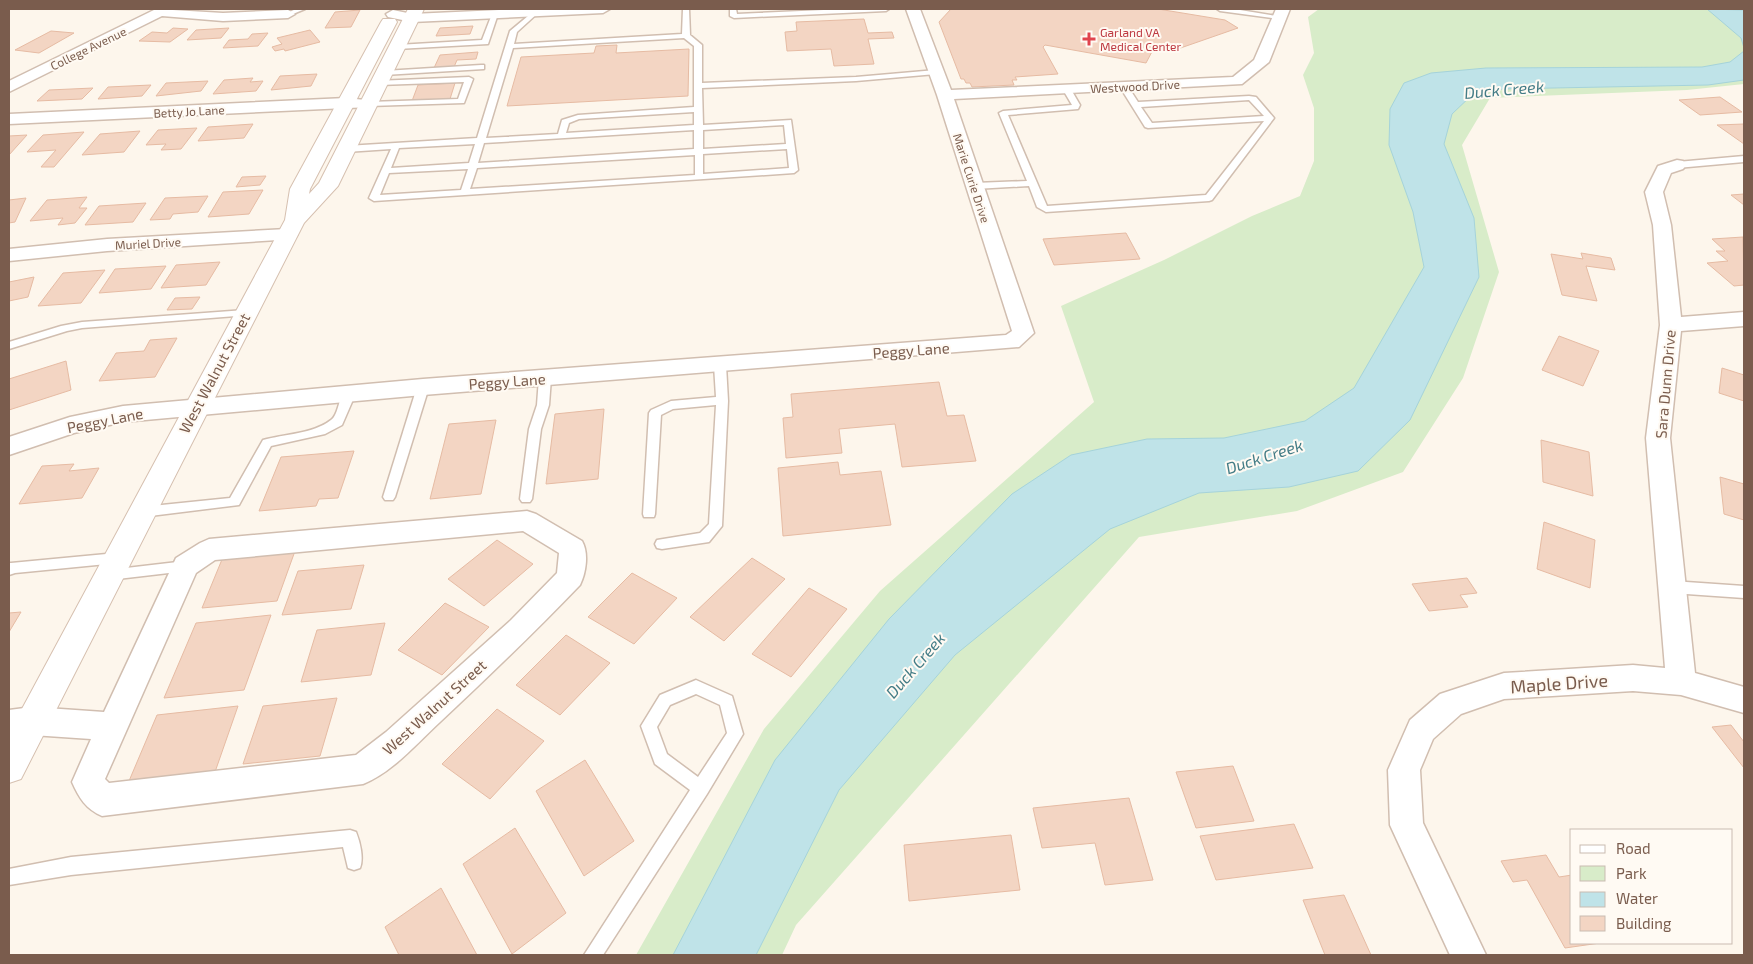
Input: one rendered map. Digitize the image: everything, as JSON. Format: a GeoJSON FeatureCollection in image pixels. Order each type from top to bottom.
{"type":"FeatureCollection","features":[{"type":"Feature","properties":{"kind":"main road","name":"West Walnut Street"},"geometry":{"type":"LineString","coordinates":[[9,767],[20,722],[112,566],[246,313],[291,227],[300,189],[395,12]]}},
{"type":"Feature","properties":{"kind":"main road","name":"West Walnut Street"},"geometry":{"type":"LineString","coordinates":[[291,227],[328,186],[398,47],[413,12]]}},
{"type":"Feature","properties":{"kind":"street"},"geometry":{"type":"LineString","coordinates":[[395,12],[495,14],[603,9]]}},
{"type":"Feature","properties":{"kind":"street","name":"Marie Curie Drive"},"geometry":{"type":"LineString","coordinates":[[913,9],[945,95],[1023,333],[1011,342]]}},
{"type":"Feature","properties":{"kind":"street"},"geometry":{"type":"LineString","coordinates":[[163,10],[223,17],[288,14]]}},
{"type":"Feature","properties":{"kind":"street","name":"College Avenue"},"geometry":{"type":"LineString","coordinates":[[9,87],[163,10]]}},
{"type":"Feature","properties":{"kind":"street","name":"Westwood Drive"},"geometry":{"type":"LineString","coordinates":[[945,95],[1237,80],[1261,62],[1281,13]]}},
{"type":"Feature","properties":{"kind":"street","name":"Betty Jo Lane"},"geometry":{"type":"LineString","coordinates":[[9,119],[346,103],[368,104]]}},
{"type":"Feature","properties":{"kind":"street","name":"Sara Dunn Drive"},"geometry":{"type":"LineString","coordinates":[[1677,165],[1664,170],[1654,192],[1662,225],[1671,325],[1658,438],[1681,682]]}},
{"type":"Feature","properties":{"kind":"street","name":"Muriel Drive"},"geometry":{"type":"LineString","coordinates":[[9,254],[291,227]]}},
{"type":"Feature","properties":{"kind":"street"},"geometry":{"type":"LineString","coordinates":[[1671,325],[1744,319]]}},
{"type":"Feature","properties":{"kind":"street","name":"Peggy Lane"},"geometry":{"type":"LineString","coordinates":[[9,446],[70,425],[123,414],[422,387],[1011,342]]}},
{"type":"Feature","properties":{"kind":"street","name":"West Walnut Street"},"geometry":{"type":"LineString","coordinates":[[527,521],[573,548],[570,577],[522,628],[398,742],[363,769],[102,800],[88,782],[186,566],[209,550],[527,521]]}},
{"type":"Feature","properties":{"kind":"street","name":"Maple Drive"},"geometry":{"type":"LineString","coordinates":[[1468,955],[1407,825],[1404,770],[1421,730],[1451,704],[1504,686],[1633,678],[1681,682],[1744,700]]}},
{"type":"Feature","properties":{"kind":"street"},"geometry":{"type":"LineString","coordinates":[[20,722],[112,728]]}},
{"type":"Feature","properties":{"kind":"lane"},"geometry":{"type":"LineString","coordinates":[[288,14],[302,9]]}},
{"type":"Feature","properties":{"kind":"lane"},"geometry":{"type":"LineString","coordinates":[[686,9],[686,36]]}},
{"type":"Feature","properties":{"kind":"lane"},"geometry":{"type":"LineString","coordinates":[[733,9],[734,16],[886,9]]}},
{"type":"Feature","properties":{"kind":"lane"},"geometry":{"type":"LineString","coordinates":[[1220,9],[1281,13]]}},
{"type":"Feature","properties":{"kind":"lane"},"geometry":{"type":"LineString","coordinates":[[465,192],[514,31],[536,12]]}},
{"type":"Feature","properties":{"kind":"lane"},"geometry":{"type":"LineString","coordinates":[[398,47],[485,42],[495,14]]}},
{"type":"Feature","properties":{"kind":"lane"},"geometry":{"type":"LineString","coordinates":[[509,46],[686,36],[698,45],[699,177]]}},
{"type":"Feature","properties":{"kind":"lane"},"geometry":{"type":"LineString","coordinates":[[622,48],[627,48],[637,39]]}},
{"type":"Feature","properties":{"kind":"lane"},"geometry":{"type":"LineString","coordinates":[[565,44],[582,50]]}},
{"type":"Feature","properties":{"kind":"lane"},"geometry":{"type":"LineString","coordinates":[[381,78],[481,67]]}},
{"type":"Feature","properties":{"kind":"lane"},"geometry":{"type":"LineString","coordinates":[[698,86],[936,72]]}},
{"type":"Feature","properties":{"kind":"lane"},"geometry":{"type":"LineString","coordinates":[[368,104],[461,101],[469,79],[381,78]]}},
{"type":"Feature","properties":{"kind":"lane"},"geometry":{"type":"LineString","coordinates":[[1124,87],[1148,125],[1151,126],[1270,118]]}},
{"type":"Feature","properties":{"kind":"lane"},"geometry":{"type":"LineString","coordinates":[[1066,88],[1076,105],[1075,107],[1003,113],[1042,207],[1046,208],[1209,198],[1270,118]]}},
{"type":"Feature","properties":{"kind":"lane"},"geometry":{"type":"LineString","coordinates":[[1135,105],[1249,98],[1253,99],[1270,118]]}},
{"type":"Feature","properties":{"kind":"lane"},"geometry":{"type":"LineString","coordinates":[[561,136],[565,122],[578,117],[699,109]]}},
{"type":"Feature","properties":{"kind":"lane"},"geometry":{"type":"LineString","coordinates":[[346,149],[788,122],[794,170],[374,198],[396,146]]}},
{"type":"Feature","properties":{"kind":"lane"},"geometry":{"type":"LineString","coordinates":[[386,171],[791,146]]}},
{"type":"Feature","properties":{"kind":"lane","name":"Sara Dunn Drive"},"geometry":{"type":"LineString","coordinates":[[1677,165],[1744,159]]}},
{"type":"Feature","properties":{"kind":"lane"},"geometry":{"type":"LineString","coordinates":[[975,186],[1033,183]]}},
{"type":"Feature","properties":{"kind":"lane"},"geometry":{"type":"LineString","coordinates":[[9,346],[65,328],[82,325],[246,313]]}},
{"type":"Feature","properties":{"kind":"lane"},"geometry":{"type":"LineString","coordinates":[[662,544],[704,538],[715,526],[722,401],[720,365]]}},
{"type":"Feature","properties":{"kind":"lane"},"geometry":{"type":"LineString","coordinates":[[526,499],[535,429],[543,405],[546,378]]}},
{"type":"Feature","properties":{"kind":"lane"},"geometry":{"type":"LineString","coordinates":[[389,497],[422,387]]}},
{"type":"Feature","properties":{"kind":"lane"},"geometry":{"type":"LineString","coordinates":[[140,512],[234,502],[267,443],[321,431],[338,422],[349,395]]}},
{"type":"Feature","properties":{"kind":"lane"},"geometry":{"type":"LineString","coordinates":[[649,514],[655,413],[671,405],[722,401]]}},
{"type":"Feature","properties":{"kind":"lane"},"geometry":{"type":"LineString","coordinates":[[9,570],[11,568],[186,566]]}},
{"type":"Feature","properties":{"kind":"lane"},"geometry":{"type":"LineString","coordinates":[[1672,587],[1744,592]]}},
{"type":"Feature","properties":{"kind":"lane"},"geometry":{"type":"LineString","coordinates":[[593,955],[701,789],[734,734],[727,701],[696,687],[665,700],[649,726],[662,760],[701,789]]}},
{"type":"Feature","properties":{"kind":"lane"},"geometry":{"type":"LineString","coordinates":[[9,878],[71,866],[350,838],[354,862]]}},
{"type":"Feature","properties":{"kind":"green space"},"geometry":{"type":"Polygon","coordinates":[[[1319,9],[1744,9],[1744,84],[1687,90],[1490,98],[1462,145],[1499,272],[1463,378],[1403,472],[1297,511],[1139,537],[796,925],[782,955],[636,955],[764,729],[880,591],[1094,402],[1061,306],[1164,260],[1252,216],[1300,196],[1314,161],[1314,108],[1303,75],[1314,53],[1308,17],[1319,9]]]}},
{"type":"Feature","properties":{"kind":"water"},"geometry":{"type":"Polygon","coordinates":[[[1707,9],[1744,10],[1744,48],[1741,38],[1707,9]]]}},
{"type":"Feature","properties":{"kind":"water","name":"Duck Creek"},"geometry":{"type":"Polygon","coordinates":[[[1744,51],[1744,80],[1708,85],[1502,89],[1473,94],[1452,114],[1444,144],[1474,218],[1479,277],[1410,420],[1358,471],[1289,487],[1199,493],[1110,529],[955,655],[839,790],[756,955],[673,955],[775,760],[889,619],[1012,494],[1071,455],[1147,439],[1224,438],[1305,421],[1354,388],[1424,267],[1413,212],[1389,145],[1390,109],[1404,83],[1431,73],[1486,68],[1702,67],[1730,62],[1744,51]]]}},
{"type":"Feature","properties":{"kind":"building","name":"Garland VA Medical Center"},"geometry":{"type":"Polygon","coordinates":[[[951,9],[1158,9],[1225,20],[1238,28],[1169,52],[1155,46],[1146,63],[1045,45],[1043,47],[1058,74],[1015,77],[1017,80],[1012,80],[1014,85],[972,87],[970,83],[966,83],[964,79],[961,79],[939,22],[951,9]]]}},
{"type":"Feature","properties":{"kind":"building"},"geometry":{"type":"Polygon","coordinates":[[[360,10],[351,27],[325,28],[335,12],[360,10]]]}},
{"type":"Feature","properties":{"kind":"building"},"geometry":{"type":"Polygon","coordinates":[[[864,19],[868,33],[892,32],[894,38],[868,39],[874,64],[834,66],[831,49],[787,51],[785,32],[797,31],[796,22],[864,19]]]}},
{"type":"Feature","properties":{"kind":"building"},"geometry":{"type":"Polygon","coordinates":[[[473,26],[470,34],[436,36],[440,28],[473,26]]]}},
{"type":"Feature","properties":{"kind":"building"},"geometry":{"type":"Polygon","coordinates":[[[173,28],[188,29],[170,42],[139,41],[152,32],[167,33],[173,28]]]}},
{"type":"Feature","properties":{"kind":"building"},"geometry":{"type":"Polygon","coordinates":[[[229,28],[221,38],[187,40],[196,30],[229,28]]]}},
{"type":"Feature","properties":{"kind":"building"},"geometry":{"type":"Polygon","coordinates":[[[310,30],[320,42],[285,51],[284,49],[275,51],[272,47],[282,44],[277,38],[310,30]]]}},
{"type":"Feature","properties":{"kind":"building"},"geometry":{"type":"Polygon","coordinates":[[[51,31],[74,33],[39,53],[15,50],[51,31]]]}},
{"type":"Feature","properties":{"kind":"building"},"geometry":{"type":"Polygon","coordinates":[[[268,33],[258,46],[223,48],[229,40],[248,39],[252,34],[268,33]]]}},
{"type":"Feature","properties":{"kind":"building"},"geometry":{"type":"Polygon","coordinates":[[[617,45],[616,53],[689,49],[688,96],[507,106],[521,57],[594,53],[596,46],[617,45]]]}},
{"type":"Feature","properties":{"kind":"building"},"geometry":{"type":"Polygon","coordinates":[[[478,52],[476,59],[457,60],[454,67],[434,68],[440,55],[478,52]]]}},
{"type":"Feature","properties":{"kind":"building"},"geometry":{"type":"Polygon","coordinates":[[[317,74],[311,86],[271,90],[280,76],[317,74]]]}},
{"type":"Feature","properties":{"kind":"building"},"geometry":{"type":"Polygon","coordinates":[[[253,78],[250,82],[263,81],[256,91],[213,94],[224,80],[253,78]]]}},
{"type":"Feature","properties":{"kind":"building"},"geometry":{"type":"Polygon","coordinates":[[[208,81],[201,91],[156,96],[166,83],[208,81]]]}},
{"type":"Feature","properties":{"kind":"building"},"geometry":{"type":"Polygon","coordinates":[[[455,83],[450,99],[412,101],[418,85],[455,83]]]}},
{"type":"Feature","properties":{"kind":"building"},"geometry":{"type":"Polygon","coordinates":[[[151,85],[142,96],[98,99],[108,87],[151,85]]]}},
{"type":"Feature","properties":{"kind":"building"},"geometry":{"type":"Polygon","coordinates":[[[93,88],[82,99],[37,101],[49,90],[93,88]]]}},
{"type":"Feature","properties":{"kind":"building"},"geometry":{"type":"Polygon","coordinates":[[[1720,97],[1742,112],[1700,115],[1679,100],[1720,97]]]}},
{"type":"Feature","properties":{"kind":"building"},"geometry":{"type":"Polygon","coordinates":[[[253,124],[244,138],[198,141],[208,127],[253,124]]]}},
{"type":"Feature","properties":{"kind":"building"},"geometry":{"type":"Polygon","coordinates":[[[1744,124],[1744,144],[1717,125],[1744,124]]]}},
{"type":"Feature","properties":{"kind":"building"},"geometry":{"type":"Polygon","coordinates":[[[197,128],[181,149],[161,150],[166,144],[146,145],[158,130],[197,128]]]}},
{"type":"Feature","properties":{"kind":"building"},"geometry":{"type":"Polygon","coordinates":[[[140,131],[124,152],[82,155],[100,134],[140,131]]]}},
{"type":"Feature","properties":{"kind":"building"},"geometry":{"type":"Polygon","coordinates":[[[84,132],[54,167],[41,167],[56,150],[27,152],[43,135],[84,132]]]}},
{"type":"Feature","properties":{"kind":"building"},"geometry":{"type":"Polygon","coordinates":[[[27,135],[9,155],[9,136],[27,135]]]}},
{"type":"Feature","properties":{"kind":"building"},"geometry":{"type":"Polygon","coordinates":[[[266,176],[260,185],[236,187],[242,177],[266,176]]]}},
{"type":"Feature","properties":{"kind":"building"},"geometry":{"type":"Polygon","coordinates":[[[263,190],[249,214],[208,217],[223,192],[263,190]]]}},
{"type":"Feature","properties":{"kind":"building"},"geometry":{"type":"Polygon","coordinates":[[[1744,194],[1744,205],[1731,195],[1744,194]]]}},
{"type":"Feature","properties":{"kind":"building"},"geometry":{"type":"Polygon","coordinates":[[[208,196],[198,212],[173,214],[170,219],[150,220],[165,198],[208,196]]]}},
{"type":"Feature","properties":{"kind":"building"},"geometry":{"type":"Polygon","coordinates":[[[87,197],[79,208],[87,208],[75,223],[58,225],[63,218],[30,221],[47,200],[87,197]]]}},
{"type":"Feature","properties":{"kind":"building"},"geometry":{"type":"Polygon","coordinates":[[[26,198],[15,222],[9,223],[9,200],[26,198]]]}},
{"type":"Feature","properties":{"kind":"building"},"geometry":{"type":"Polygon","coordinates":[[[146,203],[133,222],[85,225],[99,206],[146,203]]]}},
{"type":"Feature","properties":{"kind":"building"},"geometry":{"type":"Polygon","coordinates":[[[1126,233],[1140,259],[1054,265],[1043,239],[1126,233]]]}},
{"type":"Feature","properties":{"kind":"building"},"geometry":{"type":"Polygon","coordinates":[[[1743,237],[1744,285],[1734,286],[1707,263],[1728,261],[1716,251],[1725,251],[1712,239],[1743,237]]]}},
{"type":"Feature","properties":{"kind":"building"},"geometry":{"type":"Polygon","coordinates":[[[1581,253],[1611,258],[1615,270],[1586,266],[1597,301],[1562,295],[1551,254],[1583,259],[1581,253]]]}},
{"type":"Feature","properties":{"kind":"building"},"geometry":{"type":"Polygon","coordinates":[[[220,262],[206,285],[161,288],[176,265],[220,262]]]}},
{"type":"Feature","properties":{"kind":"building"},"geometry":{"type":"Polygon","coordinates":[[[166,266],[151,289],[99,293],[115,269],[166,266]]]}},
{"type":"Feature","properties":{"kind":"building"},"geometry":{"type":"Polygon","coordinates":[[[105,270],[81,303],[38,306],[63,273],[105,270]]]}},
{"type":"Feature","properties":{"kind":"building"},"geometry":{"type":"Polygon","coordinates":[[[34,277],[28,297],[9,301],[9,282],[34,277]]]}},
{"type":"Feature","properties":{"kind":"building"},"geometry":{"type":"Polygon","coordinates":[[[200,297],[192,309],[167,310],[175,298],[200,297]]]}},
{"type":"Feature","properties":{"kind":"building"},"geometry":{"type":"Polygon","coordinates":[[[1559,336],[1599,351],[1583,386],[1542,370],[1559,336]]]}},
{"type":"Feature","properties":{"kind":"building"},"geometry":{"type":"Polygon","coordinates":[[[177,338],[155,377],[99,381],[116,353],[144,351],[150,340],[177,338]]]}},
{"type":"Feature","properties":{"kind":"building"},"geometry":{"type":"Polygon","coordinates":[[[66,361],[71,390],[9,410],[9,379],[66,361]]]}},
{"type":"Feature","properties":{"kind":"building"},"geometry":{"type":"Polygon","coordinates":[[[1722,368],[1744,375],[1744,401],[1719,393],[1722,368]]]}},
{"type":"Feature","properties":{"kind":"building"},"geometry":{"type":"Polygon","coordinates":[[[939,382],[947,416],[964,415],[976,461],[902,467],[895,424],[839,429],[842,453],[786,458],[783,418],[793,417],[791,394],[939,382]]]}},
{"type":"Feature","properties":{"kind":"building"},"geometry":{"type":"Polygon","coordinates":[[[604,409],[598,479],[546,484],[555,414],[604,409]]]}},
{"type":"Feature","properties":{"kind":"building"},"geometry":{"type":"Polygon","coordinates":[[[496,420],[481,494],[430,499],[449,424],[496,420]]]}},
{"type":"Feature","properties":{"kind":"building"},"geometry":{"type":"Polygon","coordinates":[[[1541,440],[1589,452],[1593,496],[1543,482],[1541,440]]]}},
{"type":"Feature","properties":{"kind":"building"},"geometry":{"type":"Polygon","coordinates":[[[354,451],[338,498],[319,499],[316,506],[259,511],[281,457],[354,451]]]}},
{"type":"Feature","properties":{"kind":"building"},"geometry":{"type":"Polygon","coordinates":[[[838,462],[840,475],[881,471],[891,525],[783,536],[778,468],[838,462]]]}},
{"type":"Feature","properties":{"kind":"building"},"geometry":{"type":"Polygon","coordinates":[[[74,464],[69,471],[99,468],[82,498],[19,504],[42,466],[74,464]]]}},
{"type":"Feature","properties":{"kind":"building"},"geometry":{"type":"Polygon","coordinates":[[[1720,477],[1744,484],[1744,520],[1724,514],[1720,477]]]}},
{"type":"Feature","properties":{"kind":"building"},"geometry":{"type":"Polygon","coordinates":[[[1544,522],[1595,540],[1590,588],[1537,569],[1544,522]]]}},
{"type":"Feature","properties":{"kind":"building"},"geometry":{"type":"Polygon","coordinates":[[[497,540],[533,564],[484,606],[448,579],[497,540]]]}},
{"type":"Feature","properties":{"kind":"building"},"geometry":{"type":"Polygon","coordinates":[[[295,551],[277,601],[202,608],[223,557],[295,551]]]}},
{"type":"Feature","properties":{"kind":"building"},"geometry":{"type":"Polygon","coordinates":[[[752,558],[785,579],[724,641],[690,617],[752,558]]]}},
{"type":"Feature","properties":{"kind":"building"},"geometry":{"type":"Polygon","coordinates":[[[364,565],[351,609],[282,615],[298,571],[364,565]]]}},
{"type":"Feature","properties":{"kind":"building"},"geometry":{"type":"Polygon","coordinates":[[[632,573],[677,598],[634,644],[588,617],[632,573]]]}},
{"type":"Feature","properties":{"kind":"building"},"geometry":{"type":"Polygon","coordinates":[[[1467,578],[1477,593],[1460,595],[1468,607],[1429,611],[1412,584],[1467,578]]]}},
{"type":"Feature","properties":{"kind":"building"},"geometry":{"type":"Polygon","coordinates":[[[809,588],[847,609],[791,677],[752,654],[809,588]]]}},
{"type":"Feature","properties":{"kind":"building"},"geometry":{"type":"Polygon","coordinates":[[[445,603],[489,627],[442,675],[398,650],[445,603]]]}},
{"type":"Feature","properties":{"kind":"building"},"geometry":{"type":"Polygon","coordinates":[[[21,612],[9,632],[9,613],[21,612]]]}},
{"type":"Feature","properties":{"kind":"building"},"geometry":{"type":"Polygon","coordinates":[[[271,615],[244,690],[164,698],[196,623],[271,615]]]}},
{"type":"Feature","properties":{"kind":"building"},"geometry":{"type":"Polygon","coordinates":[[[385,623],[371,675],[301,682],[317,630],[385,623]]]}},
{"type":"Feature","properties":{"kind":"building"},"geometry":{"type":"Polygon","coordinates":[[[566,635],[610,663],[560,715],[516,685],[566,635]]]}},
{"type":"Feature","properties":{"kind":"building"},"geometry":{"type":"Polygon","coordinates":[[[337,698],[320,756],[243,764],[263,706],[337,698]]]}},
{"type":"Feature","properties":{"kind":"building"},"geometry":{"type":"Polygon","coordinates":[[[238,706],[215,772],[129,781],[157,715],[238,706]]]}},
{"type":"Feature","properties":{"kind":"building"},"geometry":{"type":"Polygon","coordinates":[[[497,709],[544,741],[490,799],[442,764],[497,709]]]}},
{"type":"Feature","properties":{"kind":"building"},"geometry":{"type":"Polygon","coordinates":[[[1731,725],[1744,742],[1744,768],[1712,727],[1731,725]]]}},
{"type":"Feature","properties":{"kind":"building"},"geometry":{"type":"Polygon","coordinates":[[[585,760],[634,841],[584,876],[536,791],[585,760]]]}},
{"type":"Feature","properties":{"kind":"building"},"geometry":{"type":"Polygon","coordinates":[[[1233,766],[1254,821],[1196,828],[1176,772],[1233,766]]]}},
{"type":"Feature","properties":{"kind":"building"},"geometry":{"type":"Polygon","coordinates":[[[1129,798],[1153,880],[1105,885],[1095,843],[1042,848],[1033,808],[1129,798]]]}},
{"type":"Feature","properties":{"kind":"building"},"geometry":{"type":"Polygon","coordinates":[[[1294,824],[1313,868],[1216,880],[1200,836],[1294,824]]]}},
{"type":"Feature","properties":{"kind":"building"},"geometry":{"type":"Polygon","coordinates":[[[515,828],[566,913],[512,954],[463,864],[515,828]]]}},
{"type":"Feature","properties":{"kind":"building"},"geometry":{"type":"Polygon","coordinates":[[[1011,835],[1020,890],[909,901],[904,845],[1011,835]]]}},
{"type":"Feature","properties":{"kind":"building"},"geometry":{"type":"Polygon","coordinates":[[[1546,855],[1559,877],[1570,875],[1570,944],[1593,944],[1565,948],[1527,880],[1513,882],[1501,861],[1546,855]]]}},
{"type":"Feature","properties":{"kind":"building"},"geometry":{"type":"Polygon","coordinates":[[[441,888],[477,955],[399,955],[385,927],[441,888]]]}},
{"type":"Feature","properties":{"kind":"building"},"geometry":{"type":"Polygon","coordinates":[[[1344,895],[1371,955],[1325,955],[1303,900],[1344,895]]]}},
{"type":"Feature","properties":{"kind":"place","name":"Garland VA Medical Center"},"geometry":{"type":"Point","coordinates":[1089,39]}}]}
